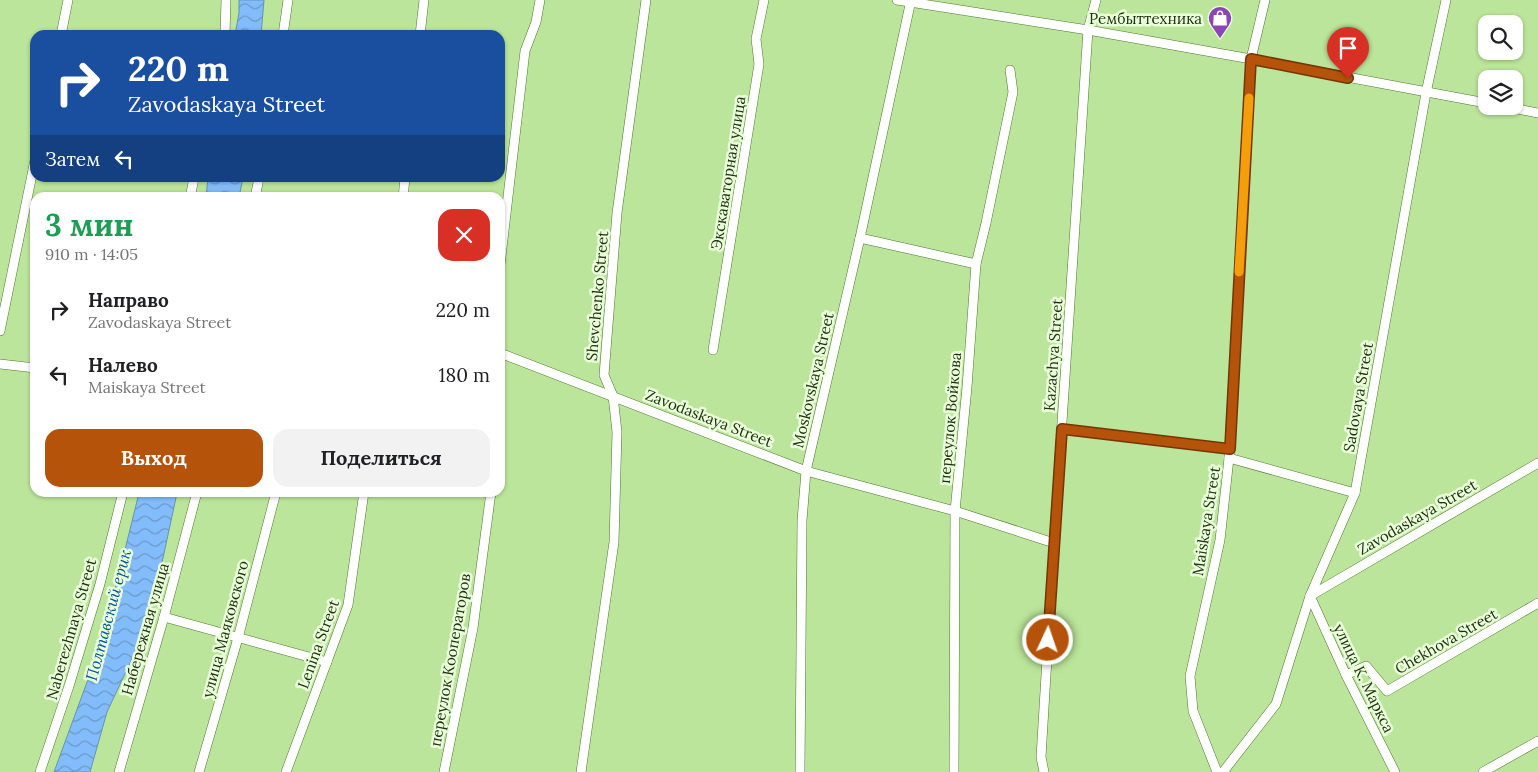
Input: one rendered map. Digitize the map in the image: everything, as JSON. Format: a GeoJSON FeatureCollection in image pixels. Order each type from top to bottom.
{"type":"FeatureCollection","features":[{"type":"Feature","properties":{"kind":"street"},"geometry":{"type":"LineString","coordinates":[[62,30],[68,0]]}},
{"type":"Feature","properties":{"kind":"street"},"geometry":{"type":"LineString","coordinates":[[225,30],[226,0]]}},
{"type":"Feature","properties":{"kind":"street"},"geometry":{"type":"LineString","coordinates":[[284,30],[288,0]]}},
{"type":"Feature","properties":{"kind":"street"},"geometry":{"type":"LineString","coordinates":[[421,30],[424,0]]}},
{"type":"Feature","properties":{"kind":"street"},"geometry":{"type":"LineString","coordinates":[[505,222],[525,51],[536,22],[540,0]]}},
{"type":"Feature","properties":{"kind":"street","name":"Shevchenko Street"},"geometry":{"type":"LineString","coordinates":[[581,772],[614,542],[617,432],[613,396],[604,375],[617,213],[646,0]]}},
{"type":"Feature","properties":{"kind":"street","name":"Экскаваторная улица"},"geometry":{"type":"LineString","coordinates":[[713,350],[759,64],[756,39],[764,0]]}},
{"type":"Feature","properties":{"kind":"street"},"geometry":{"type":"LineString","coordinates":[[897,0],[1088,30],[1478,103]]}},
{"type":"Feature","properties":{"kind":"street","name":"Kazachya Street"},"geometry":{"type":"LineString","coordinates":[[1044,772],[1041,757],[1088,30],[1096,0]]}},
{"type":"Feature","properties":{"kind":"street","name":"Maiskaya Street"},"geometry":{"type":"LineString","coordinates":[[1218,772],[1193,712],[1190,676],[1220,540],[1229,453],[1251,59],[1265,0]]}},
{"type":"Feature","properties":{"kind":"street","name":"Sadovaya Street"},"geometry":{"type":"LineString","coordinates":[[1223,772],[1276,704],[1310,596],[1355,493],[1426,93],[1446,0]]}},
{"type":"Feature","properties":{"kind":"street","name":"Moskovskaya Street"},"geometry":{"type":"LineString","coordinates":[[800,772],[802,521],[806,471],[860,238],[911,1]]}},
{"type":"Feature","properties":{"kind":"street","name":"переулок Войкова"},"geometry":{"type":"LineString","coordinates":[[954,772],[955,511],[976,264],[1014,92],[1010,70]]}},
{"type":"Feature","properties":{"kind":"street"},"geometry":{"type":"LineString","coordinates":[[1523,110],[1538,113]]}},
{"type":"Feature","properties":{"kind":"street"},"geometry":{"type":"LineString","coordinates":[[0,331],[30,182]]}},
{"type":"Feature","properties":{"kind":"street"},"geometry":{"type":"LineString","coordinates":[[860,238],[976,264]]}},
{"type":"Feature","properties":{"kind":"street","name":"Zavodaskaya Street"},"geometry":{"type":"LineString","coordinates":[[505,355],[806,471],[955,511],[1054,543]]}},
{"type":"Feature","properties":{"kind":"street"},"geometry":{"type":"LineString","coordinates":[[0,364],[30,367]]}},
{"type":"Feature","properties":{"kind":"street"},"geometry":{"type":"LineString","coordinates":[[1062,429],[1229,453],[1355,493]]}},
{"type":"Feature","properties":{"kind":"street","name":"Zavodaskaya Street"},"geometry":{"type":"LineString","coordinates":[[1310,596],[1538,462]]}},
{"type":"Feature","properties":{"kind":"street","name":"Naberezhnaya Street"},"geometry":{"type":"LineString","coordinates":[[40,772],[100,584],[122,497]]}},
{"type":"Feature","properties":{"kind":"street","name":"Набережная улица"},"geometry":{"type":"LineString","coordinates":[[118,772],[164,616],[196,497]]}},
{"type":"Feature","properties":{"kind":"street","name":"улица Маяковского"},"geometry":{"type":"LineString","coordinates":[[199,772],[238,638],[275,497]]}},
{"type":"Feature","properties":{"kind":"street","name":"Lenina Street"},"geometry":{"type":"LineString","coordinates":[[286,772],[348,605],[363,497]]}},
{"type":"Feature","properties":{"kind":"street","name":"переулок Кооператоров"},"geometry":{"type":"LineString","coordinates":[[444,772],[473,628],[490,497]]}},
{"type":"Feature","properties":{"kind":"street","name":"улица К. Маркса"},"geometry":{"type":"LineString","coordinates":[[1310,596],[1346,675],[1395,772]]}},
{"type":"Feature","properties":{"kind":"street","name":"Chekhova Street"},"geometry":{"type":"LineString","coordinates":[[1346,675],[1366,666],[1388,690],[1538,603]]}},
{"type":"Feature","properties":{"kind":"street"},"geometry":{"type":"LineString","coordinates":[[164,616],[327,662]]}},
{"type":"Feature","properties":{"kind":"street"},"geometry":{"type":"LineString","coordinates":[[1482,772],[1538,741]]}},
{"type":"Feature","properties":{"kind":"water"},"geometry":{"type":"Polygon","coordinates":[[[239,0],[264,0],[261,30],[236,30],[239,0]]]}},
{"type":"Feature","properties":{"kind":"water"},"geometry":{"type":"Polygon","coordinates":[[[208,182],[242,182],[240,192],[207,192],[208,182]]]}},
{"type":"Feature","properties":{"kind":"water","name":"Полтавский ерик"},"geometry":{"type":"Polygon","coordinates":[[[138,497],[176,497],[163,558],[137,648],[107,712],[90,772],[54,772],[97,655],[138,497]]]}},
{"type":"Feature","properties":{"kind":"slow traffic"},"geometry":{"type":"LineString","coordinates":[[1239,272],[1249,98]]}},
{"type":"Feature","properties":{"kind":"place","name":"Рембыттехника"},"geometry":{"type":"Point","coordinates":[1220,39]}},
{"type":"Feature","properties":{"kind":"route"},"geometry":{"type":"LineString","coordinates":[[1048,640],[1062,429],[1230,449],[1251,59],[1348,78]]}}]}
